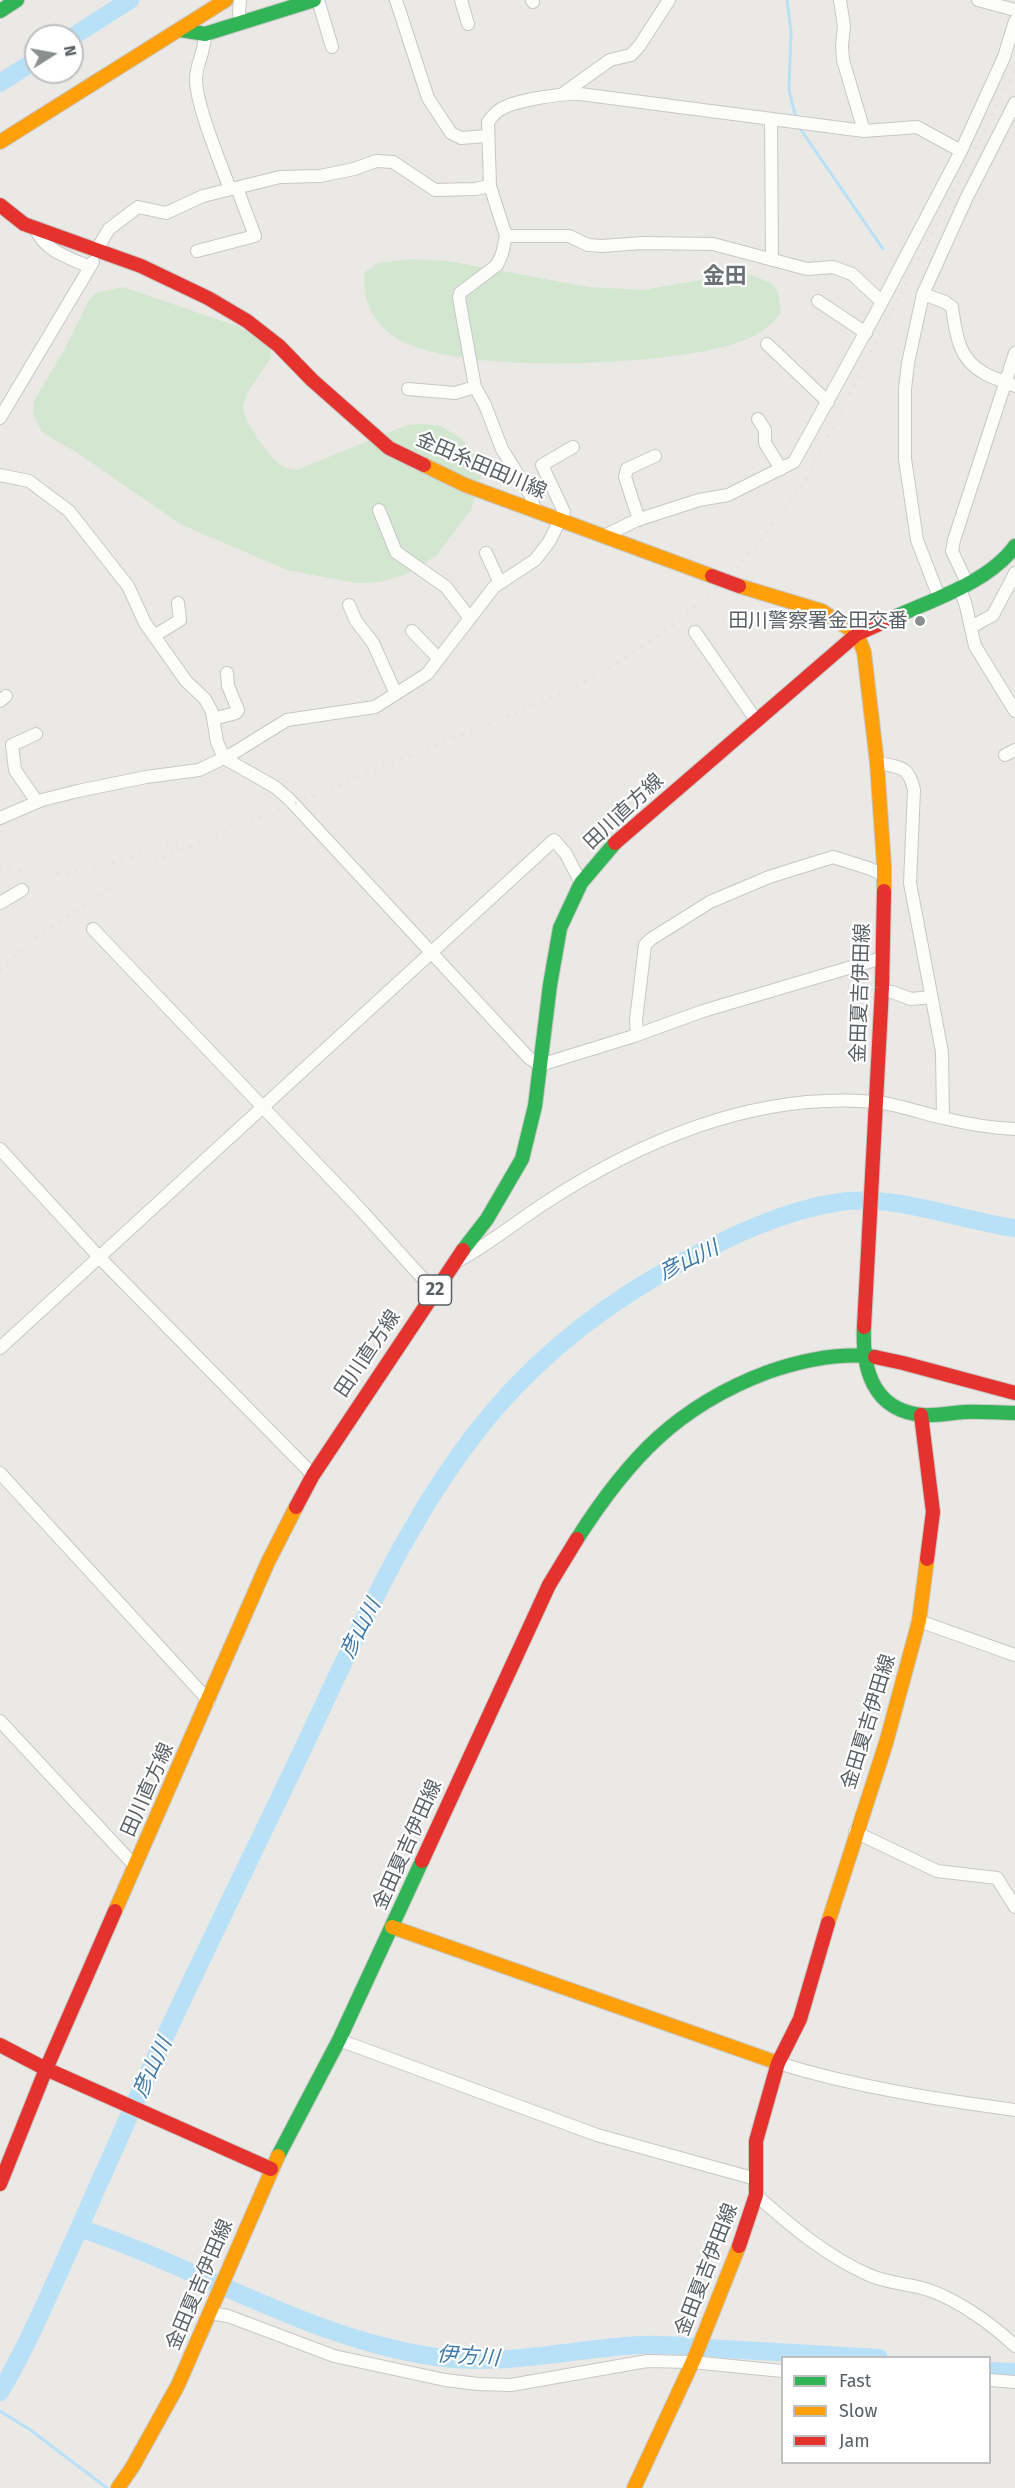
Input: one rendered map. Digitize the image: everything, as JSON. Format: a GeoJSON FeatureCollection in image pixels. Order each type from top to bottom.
{"type":"FeatureCollection","features":[{"type":"Feature","properties":{"kind":"main road"},"geometry":{"type":"LineString","coordinates":[[0,11],[17,0]]}},
{"type":"Feature","properties":{"kind":"main road"},"geometry":{"type":"LineString","coordinates":[[0,142],[226,0]]}},
{"type":"Feature","properties":{"kind":"main road"},"geometry":{"type":"LineString","coordinates":[[181,30],[205,34],[241,21],[316,0]]}},
{"type":"Feature","properties":{"kind":"main road","name":"金田糸田田川線"},"geometry":{"type":"LineString","coordinates":[[0,205],[24,225],[141,266],[208,297],[247,321],[279,346],[312,380],[389,448],[465,485],[739,586],[822,611],[857,634]]}},
{"type":"Feature","properties":{"kind":"main road","name":"田川直方線"},"geometry":{"type":"LineString","coordinates":[[0,2184],[46,2069],[268,1562],[313,1475],[452,1264],[487,1219],[522,1159],[536,1106],[560,928],[581,883],[621,836],[857,634],[964,587],[1015,547]]}},
{"type":"Feature","properties":{"kind":"main road","name":"金田夏吉伊田線"},"geometry":{"type":"LineString","coordinates":[[634,2488],[693,2360],[746,2228],[756,2195],[756,2141],[778,2063],[800,2019],[855,1832],[886,1743],[919,1621],[933,1512],[921,1415],[903,1411],[886,1402],[873,1388],[866,1373],[863,1349],[882,991],[884,875],[877,763],[864,652],[857,634]]}},
{"type":"Feature","properties":{"kind":"main road","name":"金田夏吉伊田線"},"geometry":{"type":"LineString","coordinates":[[118,2488],[133,2466],[178,2385],[232,2261],[265,2166],[339,2040],[549,1585],[587,1520],[628,1465],[675,1420],[726,1388],[762,1373],[799,1362],[863,1349],[892,1360],[1015,1393]]}},
{"type":"Feature","properties":{"kind":"main road"},"geometry":{"type":"LineString","coordinates":[[921,1415],[1015,1413]]}},
{"type":"Feature","properties":{"kind":"main road"},"geometry":{"type":"LineString","coordinates":[[392,1927],[640,2017],[727,2044],[778,2063]]}},
{"type":"Feature","properties":{"kind":"main road"},"geometry":{"type":"LineString","coordinates":[[0,2045],[46,2069],[265,2166]]}},
{"type":"Feature","properties":{"kind":"street"},"geometry":{"type":"LineString","coordinates":[[240,0],[238,13],[241,21]]}},
{"type":"Feature","properties":{"kind":"street"},"geometry":{"type":"LineString","coordinates":[[316,0],[332,47]]}},
{"type":"Feature","properties":{"kind":"street"},"geometry":{"type":"LineString","coordinates":[[396,0],[428,98],[451,133],[461,138],[488,136]]}},
{"type":"Feature","properties":{"kind":"street"},"geometry":{"type":"LineString","coordinates":[[461,0],[468,24]]}},
{"type":"Feature","properties":{"kind":"street"},"geometry":{"type":"LineString","coordinates":[[535,510],[531,495],[502,449],[485,405],[475,387],[459,298],[460,293],[496,265],[502,254],[506,236],[490,186],[488,123],[494,114],[503,108],[563,93],[610,60],[631,55],[669,0]]}},
{"type":"Feature","properties":{"kind":"street"},"geometry":{"type":"LineString","coordinates":[[840,0],[844,26],[843,60],[864,131]]}},
{"type":"Feature","properties":{"kind":"street"},"geometry":{"type":"LineString","coordinates":[[978,0],[1015,10]]}},
{"type":"Feature","properties":{"kind":"street"},"geometry":{"type":"LineString","coordinates":[[604,536],[639,520],[699,500],[728,495],[794,462],[866,333],[961,151],[1004,57],[1015,21]]}},
{"type":"Feature","properties":{"kind":"street"},"geometry":{"type":"LineString","coordinates":[[197,251],[255,236],[233,189],[200,102],[195,77],[205,47],[205,34]]}},
{"type":"Feature","properties":{"kind":"street"},"geometry":{"type":"LineString","coordinates":[[563,93],[864,131],[917,127],[961,151]]}},
{"type":"Feature","properties":{"kind":"street"},"geometry":{"type":"LineString","coordinates":[[939,597],[917,540],[905,459],[905,389],[908,363],[924,294],[966,199],[1015,103]]}},
{"type":"Feature","properties":{"kind":"street"},"geometry":{"type":"LineString","coordinates":[[771,119],[772,260]]}},
{"type":"Feature","properties":{"kind":"street"},"geometry":{"type":"LineString","coordinates":[[100,244],[109,229],[138,207],[166,213],[203,196],[280,177],[320,176],[354,169],[376,161],[393,162],[435,190],[463,190],[490,186]]}},
{"type":"Feature","properties":{"kind":"street"},"geometry":{"type":"LineString","coordinates":[[0,418],[92,264],[63,255],[40,241],[36,229]]}},
{"type":"Feature","properties":{"kind":"street"},"geometry":{"type":"LineString","coordinates":[[506,236],[569,236],[588,245],[602,246],[642,243],[713,244],[807,269],[833,267],[852,274],[882,302]]}},
{"type":"Feature","properties":{"kind":"street"},"geometry":{"type":"LineString","coordinates":[[924,294],[952,307],[958,345],[968,362],[984,374],[1010,384]]}},
{"type":"Feature","properties":{"kind":"street"},"geometry":{"type":"LineString","coordinates":[[818,302],[866,333]]}},
{"type":"Feature","properties":{"kind":"street"},"geometry":{"type":"LineString","coordinates":[[767,344],[828,402]]}},
{"type":"Feature","properties":{"kind":"street"},"geometry":{"type":"LineString","coordinates":[[1015,353],[1010,384],[952,551],[964,587],[975,646],[1015,711]]}},
{"type":"Feature","properties":{"kind":"street"},"geometry":{"type":"LineString","coordinates":[[408,389],[455,393],[475,387]]}},
{"type":"Feature","properties":{"kind":"street"},"geometry":{"type":"LineString","coordinates":[[758,419],[765,430],[765,442],[781,469]]}},
{"type":"Feature","properties":{"kind":"street"},"geometry":{"type":"LineString","coordinates":[[0,804],[4,817],[37,802],[78,791],[136,779],[199,770],[224,758],[286,720],[375,707],[420,680],[494,587],[535,560],[549,542],[564,512],[542,465],[573,447]]}},
{"type":"Feature","properties":{"kind":"street"},"geometry":{"type":"LineString","coordinates":[[639,520],[626,477],[627,469],[655,456]]}},
{"type":"Feature","properties":{"kind":"street"},"geometry":{"type":"LineString","coordinates":[[0,475],[29,481],[69,511],[128,586],[145,623],[186,681],[205,699],[212,712],[217,742],[224,758],[275,787],[289,799],[429,953],[529,1058],[540,1065],[637,1035],[703,1011],[882,958]]}},
{"type":"Feature","properties":{"kind":"street"},"geometry":{"type":"LineString","coordinates":[[379,510],[396,552],[446,587],[469,617]]}},
{"type":"Feature","properties":{"kind":"street"},"geometry":{"type":"LineString","coordinates":[[486,553],[500,583]]}},
{"type":"Feature","properties":{"kind":"street"},"geometry":{"type":"LineString","coordinates":[[971,627],[993,615],[1015,573]]}},
{"type":"Feature","properties":{"kind":"street"},"geometry":{"type":"LineString","coordinates":[[154,636],[180,620],[178,603]]}},
{"type":"Feature","properties":{"kind":"street"},"geometry":{"type":"LineString","coordinates":[[348,605],[356,621],[373,643],[396,694]]}},
{"type":"Feature","properties":{"kind":"street"},"geometry":{"type":"LineString","coordinates":[[412,631],[439,658]]}},
{"type":"Feature","properties":{"kind":"street"},"geometry":{"type":"LineString","coordinates":[[695,632],[756,720]]}},
{"type":"Feature","properties":{"kind":"street"},"geometry":{"type":"LineString","coordinates":[[213,718],[236,714],[238,710],[228,686],[227,673]]}},
{"type":"Feature","properties":{"kind":"street"},"geometry":{"type":"LineString","coordinates":[[36,734],[12,745],[15,770],[37,802]]}},
{"type":"Feature","properties":{"kind":"street"},"geometry":{"type":"LineString","coordinates":[[877,763],[904,769],[911,775],[914,790],[910,883],[942,1052],[943,1118]]}},
{"type":"Feature","properties":{"kind":"street"},"geometry":{"type":"LineString","coordinates":[[0,1348],[554,840],[566,854],[581,883]]}},
{"type":"Feature","properties":{"kind":"street"},"geometry":{"type":"LineString","coordinates":[[637,1035],[636,1020],[645,945],[651,939],[710,902],[769,877],[832,857],[884,875]]}},
{"type":"Feature","properties":{"kind":"street"},"geometry":{"type":"LineString","coordinates":[[0,903],[22,890]]}},
{"type":"Feature","properties":{"kind":"street"},"geometry":{"type":"LineString","coordinates":[[93,928],[360,1209],[434,1291]]}},
{"type":"Feature","properties":{"kind":"street"},"geometry":{"type":"LineString","coordinates":[[882,991],[911,999],[931,997]]}},
{"type":"Feature","properties":{"kind":"street"},"geometry":{"type":"LineString","coordinates":[[452,1264],[478,1250],[545,1203],[613,1161],[643,1146],[708,1122],[796,1101],[906,1108],[943,1118],[1015,1129]]}},
{"type":"Feature","properties":{"kind":"street"},"geometry":{"type":"LineString","coordinates":[[0,1149],[99,1257],[313,1475]]}},
{"type":"Feature","properties":{"kind":"street"},"geometry":{"type":"LineString","coordinates":[[0,1473],[209,1701]]}},
{"type":"Feature","properties":{"kind":"street"},"geometry":{"type":"LineString","coordinates":[[919,1621],[1015,1655]]}},
{"type":"Feature","properties":{"kind":"street"},"geometry":{"type":"LineString","coordinates":[[0,1721],[135,1866]]}},
{"type":"Feature","properties":{"kind":"street"},"geometry":{"type":"LineString","coordinates":[[855,1832],[937,1871],[997,1878],[1015,1907]]}},
{"type":"Feature","properties":{"kind":"street"},"geometry":{"type":"LineString","coordinates":[[339,2040],[597,2135],[756,2178]]}},
{"type":"Feature","properties":{"kind":"street"},"geometry":{"type":"LineString","coordinates":[[778,2063],[849,2083],[1015,2110]]}},
{"type":"Feature","properties":{"kind":"street"},"geometry":{"type":"LineString","coordinates":[[756,2195],[801,2234],[828,2253],[869,2275],[944,2296],[999,2331],[1015,2346]]}},
{"type":"Feature","properties":{"kind":"street"},"geometry":{"type":"LineString","coordinates":[[211,2309],[334,2356],[445,2380],[477,2384],[511,2385],[647,2361],[693,2360],[781,2371]]}},
{"type":"Feature","properties":{"kind":"street"},"geometry":{"type":"LineString","coordinates":[[991,2380],[1015,2382]]}},
{"type":"Feature","properties":{"kind":"green space"},"geometry":{"type":"Polygon","coordinates":[[[410,259],[448,261],[589,287],[643,290],[735,274],[751,275],[771,283],[778,292],[781,313],[767,328],[744,341],[705,351],[663,357],[615,362],[564,363],[465,358],[425,350],[396,338],[381,325],[370,310],[365,291],[365,272],[378,263],[410,259]]]}},
{"type":"Feature","properties":{"kind":"green space"},"geometry":{"type":"Polygon","coordinates":[[[123,287],[237,326],[263,340],[270,349],[271,357],[247,394],[243,406],[250,426],[261,443],[281,465],[297,470],[407,425],[441,426],[462,439],[478,459],[481,475],[471,510],[436,556],[404,575],[380,582],[356,583],[287,570],[180,524],[76,452],[43,433],[33,414],[34,401],[64,350],[89,300],[96,293],[123,287]]]}},
{"type":"Feature","properties":{"kind":"waterway"},"geometry":{"type":"LineString","coordinates":[[84,29],[130,0]]}},
{"type":"Feature","properties":{"kind":"waterway"},"geometry":{"type":"LineString","coordinates":[[787,0],[791,31],[789,90],[796,118]]}},
{"type":"Feature","properties":{"kind":"waterway"},"geometry":{"type":"LineString","coordinates":[[0,83],[24,68]]}},
{"type":"Feature","properties":{"kind":"waterway"},"geometry":{"type":"LineString","coordinates":[[799,127],[883,249]]}},
{"type":"Feature","properties":{"kind":"waterway","name":"彦山川"},"geometry":{"type":"LineString","coordinates":[[0,2392],[39,2317],[170,2025],[364,1620],[411,1531],[437,1488],[465,1447],[496,1408],[559,1346],[631,1292],[701,1252],[778,1218],[819,1206],[861,1200],[905,1205],[1015,1228]]}},
{"type":"Feature","properties":{"kind":"waterway","name":"伊方川"},"geometry":{"type":"LineString","coordinates":[[79,2228],[167,2262],[299,2319],[389,2348],[436,2357],[462,2360],[513,2359],[639,2345],[845,2356]]}},
{"type":"Feature","properties":{"kind":"waterway","name":"伊方川"},"geometry":{"type":"LineString","coordinates":[[991,2371],[1015,2372]]}},
{"type":"Feature","properties":{"kind":"waterway"},"geometry":{"type":"LineString","coordinates":[[0,2411],[29,2429],[107,2488]]}},
{"type":"Feature","properties":{"kind":"railway"},"geometry":{"type":"LineString","coordinates":[[1004,77],[1015,51]]}},
{"type":"Feature","properties":{"kind":"railway"},"geometry":{"type":"LineString","coordinates":[[0,970],[37,936],[144,865],[561,694],[635,651],[701,601],[731,573],[758,542],[809,474],[1015,70]]}},
{"type":"Feature","properties":{"kind":"railway"},"geometry":{"type":"LineString","coordinates":[[0,869],[66,874],[119,861],[178,842]]}},
{"type":"Feature","properties":{"kind":"traffic: fast"},"geometry":{"type":"LineString","coordinates":[[0,11],[17,0]]}},
{"type":"Feature","properties":{"kind":"traffic: fast"},"geometry":{"type":"LineString","coordinates":[[181,30],[205,34],[314,0]]}},
{"type":"Feature","properties":{"kind":"traffic: fast"},"geometry":{"type":"LineString","coordinates":[[897,616],[977,579],[1004,558],[1015,546]]}},
{"type":"Feature","properties":{"kind":"traffic: fast"},"geometry":{"type":"LineString","coordinates":[[463,1250],[487,1219],[522,1159],[535,1106],[550,985],[560,928],[581,883],[615,843]]}},
{"type":"Feature","properties":{"kind":"traffic: fast"},"geometry":{"type":"LineString","coordinates":[[864,1327],[865,1358],[869,1372],[874,1385],[892,1405],[906,1412],[923,1415],[970,1412],[1015,1413]]}},
{"type":"Feature","properties":{"kind":"traffic: fast"},"geometry":{"type":"LineString","coordinates":[[577,1539],[596,1510],[636,1460],[658,1438],[707,1401],[768,1372],[794,1364],[835,1356],[875,1357]]}},
{"type":"Feature","properties":{"kind":"traffic: fast"},"geometry":{"type":"LineString","coordinates":[[278,2156],[339,2040],[422,1861]]}},
{"type":"Feature","properties":{"kind":"traffic: slow"},"geometry":{"type":"LineString","coordinates":[[0,142],[226,0]]}},
{"type":"Feature","properties":{"kind":"traffic: slow"},"geometry":{"type":"LineString","coordinates":[[424,465],[465,485],[712,576]]}},
{"type":"Feature","properties":{"kind":"traffic: slow"},"geometry":{"type":"LineString","coordinates":[[739,586],[822,611],[857,634],[864,652],[877,763],[884,891]]}},
{"type":"Feature","properties":{"kind":"traffic: slow"},"geometry":{"type":"LineString","coordinates":[[115,1911],[268,1562],[296,1507]]}},
{"type":"Feature","properties":{"kind":"traffic: slow"},"geometry":{"type":"LineString","coordinates":[[828,1923],[886,1743],[919,1621],[927,1559]]}},
{"type":"Feature","properties":{"kind":"traffic: slow"},"geometry":{"type":"LineString","coordinates":[[392,1927],[778,2063]]}},
{"type":"Feature","properties":{"kind":"traffic: slow"},"geometry":{"type":"LineString","coordinates":[[118,2488],[133,2466],[178,2385],[278,2156]]}},
{"type":"Feature","properties":{"kind":"traffic: slow"},"geometry":{"type":"LineString","coordinates":[[634,2488],[694,2359],[739,2246]]}},
{"type":"Feature","properties":{"kind":"traffic: jam"},"geometry":{"type":"LineString","coordinates":[[0,205],[24,224],[141,266],[208,298],[247,321],[279,346],[312,380],[389,448],[424,465]]}},
{"type":"Feature","properties":{"kind":"traffic: jam"},"geometry":{"type":"LineString","coordinates":[[712,576],[739,586]]}},
{"type":"Feature","properties":{"kind":"traffic: jam"},"geometry":{"type":"LineString","coordinates":[[615,843],[857,634],[897,616]]}},
{"type":"Feature","properties":{"kind":"traffic: jam"},"geometry":{"type":"LineString","coordinates":[[864,1327],[882,988],[884,891]]}},
{"type":"Feature","properties":{"kind":"traffic: jam"},"geometry":{"type":"LineString","coordinates":[[296,1507],[313,1475],[463,1250]]}},
{"type":"Feature","properties":{"kind":"traffic: jam"},"geometry":{"type":"LineString","coordinates":[[875,1357],[1015,1393]]}},
{"type":"Feature","properties":{"kind":"traffic: jam"},"geometry":{"type":"LineString","coordinates":[[921,1415],[933,1512],[927,1559]]}},
{"type":"Feature","properties":{"kind":"traffic: jam"},"geometry":{"type":"LineString","coordinates":[[422,1861],[549,1585],[577,1539]]}},
{"type":"Feature","properties":{"kind":"traffic: jam"},"geometry":{"type":"LineString","coordinates":[[0,2184],[46,2069],[115,1911]]}},
{"type":"Feature","properties":{"kind":"traffic: jam"},"geometry":{"type":"LineString","coordinates":[[739,2246],[756,2195],[756,2141],[778,2063],[800,2019],[828,1923]]}},
{"type":"Feature","properties":{"kind":"traffic: jam"},"geometry":{"type":"LineString","coordinates":[[0,2045],[46,2069],[271,2169]]}},
{"type":"Feature","properties":{"kind":"place","name":"田川警察署金田交番"},"geometry":{"type":"Point","coordinates":[920,621]}},
{"type":"Feature","properties":{"kind":"district","name":"金田"},"geometry":{"type":"Point","coordinates":[725,277]}}]}
